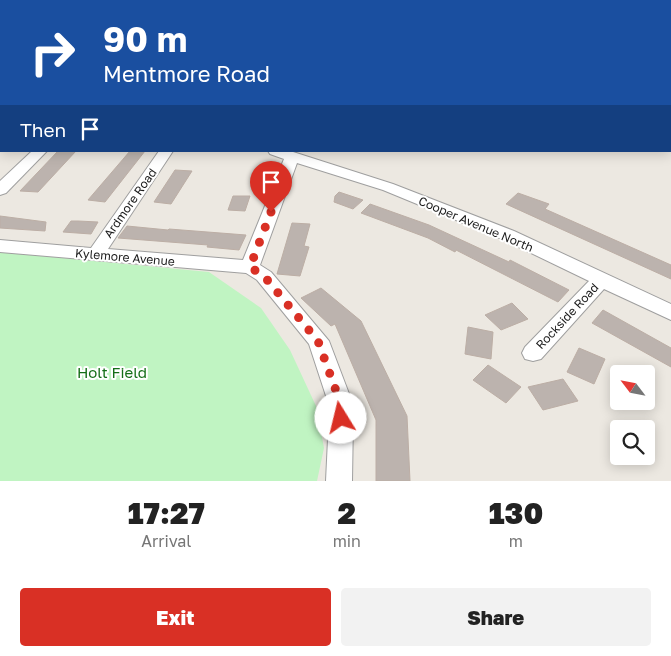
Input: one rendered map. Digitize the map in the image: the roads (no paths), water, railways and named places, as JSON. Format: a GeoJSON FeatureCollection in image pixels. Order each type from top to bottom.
{"type":"FeatureCollection","features":[{"type":"Feature","properties":{"kind":"street"},"geometry":{"type":"LineString","coordinates":[[0,190],[39,152]]}},
{"type":"Feature","properties":{"kind":"street","name":"Ardmore Road"},"geometry":{"type":"LineString","coordinates":[[95,255],[165,152]]}},
{"type":"Feature","properties":{"kind":"street"},"geometry":{"type":"LineString","coordinates":[[284,154],[250,267],[264,276],[318,341],[339,399],[341,418],[339,481]]}},
{"type":"Feature","properties":{"kind":"street","name":"Cooper Avenue North"},"geometry":{"type":"LineString","coordinates":[[284,154],[388,187],[508,235],[671,313]]}},
{"type":"Feature","properties":{"kind":"street","name":"Kylemore Avenue"},"geometry":{"type":"LineString","coordinates":[[0,246],[250,267]]}},
{"type":"Feature","properties":{"kind":"street","name":"Rockside Road"},"geometry":{"type":"LineString","coordinates":[[533,352],[601,280]]}},
{"type":"Feature","properties":{"kind":"park label","name":"Holt Field"},"geometry":{"type":"Point","coordinates":[112,372]}}]}
